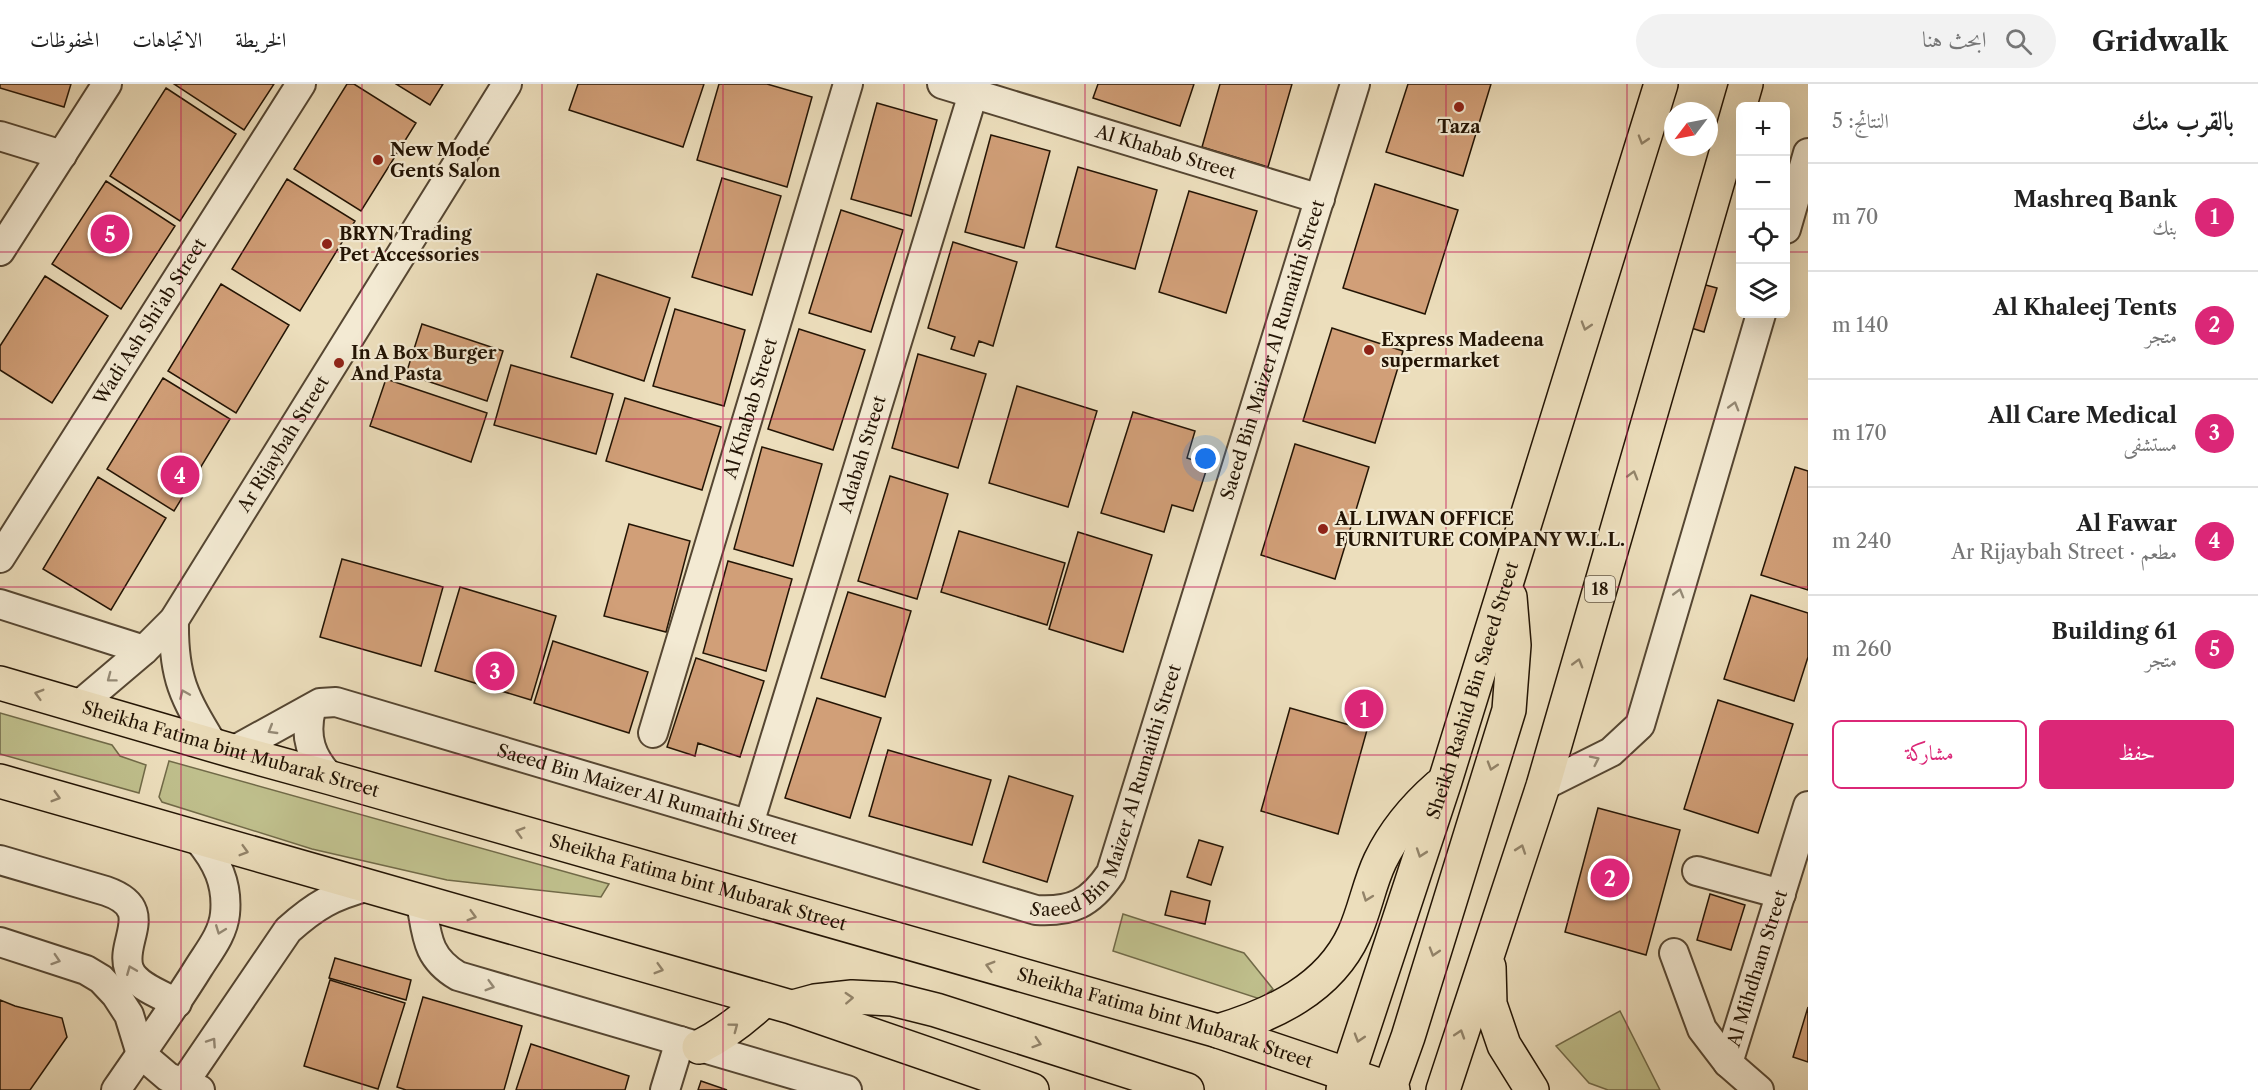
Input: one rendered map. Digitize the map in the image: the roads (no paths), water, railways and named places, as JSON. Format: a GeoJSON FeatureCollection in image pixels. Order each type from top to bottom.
{"type":"FeatureCollection","features":[{"type":"Feature","properties":{"kind":"main road","name":"Sheikh Rashid Bin Saeed Street"},"geometry":{"type":"LineString","coordinates":[[1370,1087],[1445,781],[1660,84]]}},
{"type":"Feature","properties":{"kind":"main road","name":"18"},"geometry":{"type":"LineString","coordinates":[[1443,1090],[1543,786],[1746,84]]}},
{"type":"Feature","properties":{"kind":"main road"},"geometry":{"type":"LineString","coordinates":[[1370,1087],[1411,1025],[1509,710],[1514,645],[1508,580]]}},
{"type":"Feature","properties":{"kind":"main road","name":"Sheikha Fatima bint Mubarak Street"},"geometry":{"type":"LineString","coordinates":[[0,683],[1218,1031],[1370,1087]]}},
{"type":"Feature","properties":{"kind":"main road"},"geometry":{"type":"LineString","coordinates":[[0,781],[778,1003],[980,1081],[1024,1088]]}},
{"type":"Feature","properties":{"kind":"main road"},"geometry":{"type":"LineString","coordinates":[[1218,1031],[1254,1021],[1284,1007],[1328,971],[1354,934],[1380,861],[1393,838],[1408,817],[1445,781]]}},
{"type":"Feature","properties":{"kind":"main road"},"geometry":{"type":"LineString","coordinates":[[1488,948],[1490,1004],[1504,1045],[1532,1090]]}},
{"type":"Feature","properties":{"kind":"main road"},"geometry":{"type":"LineString","coordinates":[[690,1044],[723,1035],[745,1019],[778,1003],[852,997],[892,999],[936,1010],[1187,1090]]}},
{"type":"Feature","properties":{"kind":"street"},"geometry":{"type":"LineString","coordinates":[[0,251],[107,84]]}},
{"type":"Feature","properties":{"kind":"street","name":"Wadi Ash Shi'ab Street"},"geometry":{"type":"LineString","coordinates":[[0,558],[301,84]]}},
{"type":"Feature","properties":{"kind":"street","name":"Ar Rijaybah Street"},"geometry":{"type":"LineString","coordinates":[[78,706],[144,650],[174,620],[507,84]]}},
{"type":"Feature","properties":{"kind":"street","name":"Al Khabab Street"},"geometry":{"type":"LineString","coordinates":[[653,733],[848,84]]}},
{"type":"Feature","properties":{"kind":"street","name":"Al Khabab Street"},"geometry":{"type":"LineString","coordinates":[[942,84],[974,88],[1320,200]]}},
{"type":"Feature","properties":{"kind":"street","name":"Saeed Bin Maizer Al Rumaithi Street"},"geometry":{"type":"LineString","coordinates":[[223,748],[320,703],[345,704],[1036,910],[1057,911],[1074,908],[1088,900],[1111,873],[1355,84]]}},
{"type":"Feature","properties":{"kind":"street","name":"Adabah Street"},"geometry":{"type":"LineString","coordinates":[[748,824],[974,88]]}},
{"type":"Feature","properties":{"kind":"street"},"geometry":{"type":"LineString","coordinates":[[0,136],[62,154]]}},
{"type":"Feature","properties":{"kind":"street"},"geometry":{"type":"LineString","coordinates":[[1790,212],[1808,153]]}},
{"type":"Feature","properties":{"kind":"street"},"geometry":{"type":"LineString","coordinates":[[1543,786],[1611,753],[1640,725],[1760,318]]}},
{"type":"Feature","properties":{"kind":"street"},"geometry":{"type":"LineString","coordinates":[[0,604],[144,650]]}},
{"type":"Feature","properties":{"kind":"street"},"geometry":{"type":"LineString","coordinates":[[174,620],[173,646],[178,678],[185,697],[223,748]]}},
{"type":"Feature","properties":{"kind":"street"},"geometry":{"type":"LineString","coordinates":[[311,709],[308,739],[312,754],[331,778]]}},
{"type":"Feature","properties":{"kind":"street","name":"Al Mihdham Street"},"geometry":{"type":"LineString","coordinates":[[1728,1063],[1808,806]]}},
{"type":"Feature","properties":{"kind":"street"},"geometry":{"type":"LineString","coordinates":[[116,1090],[177,1003],[219,936],[225,916],[225,894],[221,874],[212,855],[198,839]]}},
{"type":"Feature","properties":{"kind":"street"},"geometry":{"type":"LineString","coordinates":[[0,860],[116,894],[130,908],[135,927],[127,957],[129,969],[135,979],[177,1003]]}},
{"type":"Feature","properties":{"kind":"street"},"geometry":{"type":"LineString","coordinates":[[1697,871],[1780,894]]}},
{"type":"Feature","properties":{"kind":"street"},"geometry":{"type":"LineString","coordinates":[[0,942],[86,970],[101,979],[116,995],[129,1015],[141,1054],[168,1077],[187,1088],[288,930],[311,910],[339,894],[369,886]]}},
{"type":"Feature","properties":{"kind":"street"},"geometry":{"type":"LineString","coordinates":[[422,902],[428,942],[432,953],[440,963],[458,976],[847,1090]]}},
{"type":"Feature","properties":{"kind":"street"},"geometry":{"type":"LineString","coordinates":[[1674,953],[1702,1029],[1728,1063],[1759,1090]]}},
{"type":"Feature","properties":{"kind":"street"},"geometry":{"type":"LineString","coordinates":[[665,1090],[690,1044]]}},
{"type":"Feature","properties":{"kind":"place","name":"Taza"},"geometry":{"type":"Point","coordinates":[1459,107]}},
{"type":"Feature","properties":{"kind":"place","name":"New Mode Gents Salon"},"geometry":{"type":"Point","coordinates":[378,160]}},
{"type":"Feature","properties":{"kind":"place","name":"Building 61"},"geometry":{"type":"Point","coordinates":[110,234]}},
{"type":"Feature","properties":{"kind":"place","name":"BRYN Trading Pet Accessories"},"geometry":{"type":"Point","coordinates":[327,244]}},
{"type":"Feature","properties":{"kind":"place","name":"Express Madeena supermarket"},"geometry":{"type":"Point","coordinates":[1369,350]}},
{"type":"Feature","properties":{"kind":"place","name":"In A Box Burger And Pasta"},"geometry":{"type":"Point","coordinates":[339,363]}},
{"type":"Feature","properties":{"kind":"place","name":"Al Fawar"},"geometry":{"type":"Point","coordinates":[180,475]}},
{"type":"Feature","properties":{"kind":"place","name":"AL LIWAN OFFICE FURNITURE COMPANY W.L.L."},"geometry":{"type":"Point","coordinates":[1323,529]}},
{"type":"Feature","properties":{"kind":"place","name":"All Care Medical"},"geometry":{"type":"Point","coordinates":[495,671]}},
{"type":"Feature","properties":{"kind":"place","name":"Mashreq Bank"},"geometry":{"type":"Point","coordinates":[1364,709]}},
{"type":"Feature","properties":{"kind":"place","name":"Al Khaleej Tents"},"geometry":{"type":"Point","coordinates":[1610,878]}}]}
